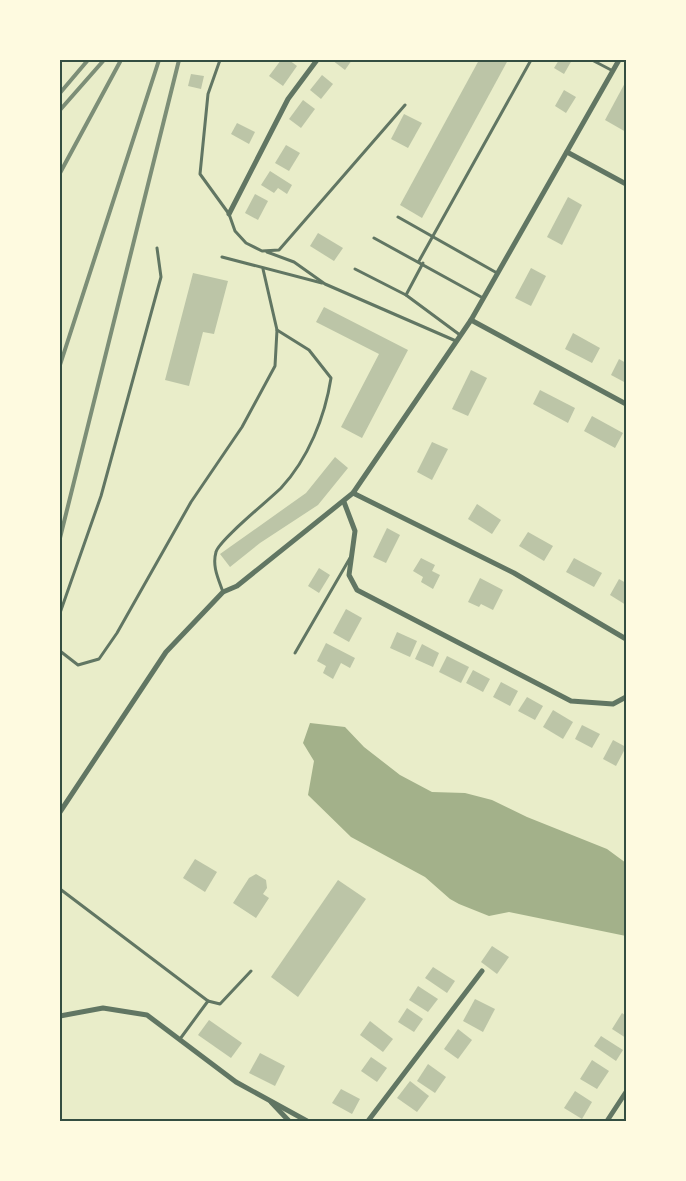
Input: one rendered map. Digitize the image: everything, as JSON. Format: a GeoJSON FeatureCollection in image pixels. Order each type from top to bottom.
{"type":"FeatureCollection","features":[{"type":"Feature","properties":{"kind":"street"},"geometry":{"type":"LineString","coordinates":[[229,214],[288,99],[317,60]]}},
{"type":"Feature","properties":{"kind":"street"},"geometry":{"type":"LineString","coordinates":[[60,812],[166,652],[223,592],[237,586],[353,493],[470,320],[619,60]]}},
{"type":"Feature","properties":{"kind":"street"},"geometry":{"type":"LineString","coordinates":[[567,152],[626,184]]}},
{"type":"Feature","properties":{"kind":"street"},"geometry":{"type":"LineString","coordinates":[[470,320],[626,404]]}},
{"type":"Feature","properties":{"kind":"street"},"geometry":{"type":"LineString","coordinates":[[353,493],[514,573],[626,639]]}},
{"type":"Feature","properties":{"kind":"street"},"geometry":{"type":"LineString","coordinates":[[344,502],[355,531],[349,575],[357,590],[571,701],[613,704],[626,697]]}},
{"type":"Feature","properties":{"kind":"street"},"geometry":{"type":"LineString","coordinates":[[368,1121],[482,971]]}},
{"type":"Feature","properties":{"kind":"street"},"geometry":{"type":"LineString","coordinates":[[60,1016],[103,1008],[147,1015],[236,1082],[307,1121]]}},
{"type":"Feature","properties":{"kind":"street"},"geometry":{"type":"LineString","coordinates":[[607,1121],[626,1092]]}},
{"type":"Feature","properties":{"kind":"street"},"geometry":{"type":"LineString","coordinates":[[267,1098],[289,1121]]}},
{"type":"Feature","properties":{"kind":"lane"},"geometry":{"type":"LineString","coordinates":[[220,60],[208,94],[200,174],[229,214],[235,231],[246,243],[262,251],[294,262],[325,284]]}},
{"type":"Feature","properties":{"kind":"lane"},"geometry":{"type":"LineString","coordinates":[[419,261],[531,60]]}},
{"type":"Feature","properties":{"kind":"lane"},"geometry":{"type":"LineString","coordinates":[[592,60],[613,71]]}},
{"type":"Feature","properties":{"kind":"lane"},"geometry":{"type":"LineString","coordinates":[[262,251],[279,250],[405,105]]}},
{"type":"Feature","properties":{"kind":"lane"},"geometry":{"type":"LineString","coordinates":[[398,216],[498,273]]}},
{"type":"Feature","properties":{"kind":"lane"},"geometry":{"type":"LineString","coordinates":[[374,238],[423,263],[483,298]]}},
{"type":"Feature","properties":{"kind":"lane"},"geometry":{"type":"LineString","coordinates":[[60,613],[101,496],[161,278],[157,248]]}},
{"type":"Feature","properties":{"kind":"lane"},"geometry":{"type":"LineString","coordinates":[[222,257],[325,284],[456,341]]}},
{"type":"Feature","properties":{"kind":"lane"},"geometry":{"type":"LineString","coordinates":[[406,294],[423,263]]}},
{"type":"Feature","properties":{"kind":"lane"},"geometry":{"type":"LineString","coordinates":[[60,651],[78,665],[99,659],[116,633],[190,502],[242,427],[275,366],[277,330],[264,269]]}},
{"type":"Feature","properties":{"kind":"lane"},"geometry":{"type":"LineString","coordinates":[[355,269],[406,294],[460,335]]}},
{"type":"Feature","properties":{"kind":"lane"},"geometry":{"type":"LineString","coordinates":[[223,592],[213,566],[216,549],[282,486],[309,447],[327,404],[331,378],[309,350],[277,330]]}},
{"type":"Feature","properties":{"kind":"lane"},"geometry":{"type":"LineString","coordinates":[[295,653],[350,558]]}},
{"type":"Feature","properties":{"kind":"lane"},"geometry":{"type":"LineString","coordinates":[[60,889],[208,1001],[220,1004],[251,971]]}},
{"type":"Feature","properties":{"kind":"lane"},"geometry":{"type":"LineString","coordinates":[[180,1039],[208,1001]]}},
{"type":"Feature","properties":{"kind":"shaded area"},"geometry":{"type":"Polygon","coordinates":[[[310,723],[345,727],[364,747],[400,775],[432,792],[465,793],[492,800],[527,817],[607,849],[626,863],[626,936],[509,912],[489,916],[450,899],[425,877],[351,837],[308,795],[314,761],[303,743],[310,723]]]}},
{"type":"Feature","properties":{"kind":"building"},"geometry":{"type":"Polygon","coordinates":[[[281,60],[289,60],[297,66],[283,86],[269,76],[281,60]]]}},
{"type":"Feature","properties":{"kind":"building"},"geometry":{"type":"Polygon","coordinates":[[[332,60],[352,60],[345,70],[332,60]]]}},
{"type":"Feature","properties":{"kind":"building"},"geometry":{"type":"Polygon","coordinates":[[[479,60],[508,60],[422,218],[400,205],[479,60]]]}},
{"type":"Feature","properties":{"kind":"building"},"geometry":{"type":"Polygon","coordinates":[[[559,60],[572,60],[564,74],[554,68],[559,60]]]}},
{"type":"Feature","properties":{"kind":"building"},"geometry":{"type":"Polygon","coordinates":[[[191,74],[204,76],[201,89],[188,86],[191,74]]]}},
{"type":"Feature","properties":{"kind":"building"},"geometry":{"type":"Polygon","coordinates":[[[322,75],[333,84],[321,99],[310,90],[322,75]]]}},
{"type":"Feature","properties":{"kind":"building"},"geometry":{"type":"Polygon","coordinates":[[[626,81],[626,132],[605,120],[626,81]]]}},
{"type":"Feature","properties":{"kind":"building"},"geometry":{"type":"Polygon","coordinates":[[[564,90],[576,97],[566,113],[555,106],[564,90]]]}},
{"type":"Feature","properties":{"kind":"building"},"geometry":{"type":"Polygon","coordinates":[[[303,100],[315,109],[301,128],[289,119],[303,100]]]}},
{"type":"Feature","properties":{"kind":"building"},"geometry":{"type":"Polygon","coordinates":[[[404,114],[422,123],[408,148],[391,139],[404,114]]]}},
{"type":"Feature","properties":{"kind":"building"},"geometry":{"type":"Polygon","coordinates":[[[237,123],[255,132],[249,144],[231,134],[237,123]]]}},
{"type":"Feature","properties":{"kind":"building"},"geometry":{"type":"Polygon","coordinates":[[[286,145],[300,153],[289,171],[275,163],[286,145]]]}},
{"type":"Feature","properties":{"kind":"building"},"geometry":{"type":"Polygon","coordinates":[[[270,171],[292,185],[287,194],[278,188],[274,193],[261,185],[270,171]]]}},
{"type":"Feature","properties":{"kind":"building"},"geometry":{"type":"Polygon","coordinates":[[[255,194],[268,201],[258,220],[245,213],[255,194]]]}},
{"type":"Feature","properties":{"kind":"building"},"geometry":{"type":"Polygon","coordinates":[[[568,197],[582,205],[562,245],[547,237],[568,197]]]}},
{"type":"Feature","properties":{"kind":"building"},"geometry":{"type":"Polygon","coordinates":[[[318,233],[343,248],[334,261],[310,246],[318,233]]]}},
{"type":"Feature","properties":{"kind":"building"},"geometry":{"type":"Polygon","coordinates":[[[531,268],[546,276],[531,306],[515,298],[531,268]]]}},
{"type":"Feature","properties":{"kind":"building"},"geometry":{"type":"Polygon","coordinates":[[[193,273],[228,281],[214,334],[203,332],[189,386],[165,380],[193,273]]]}},
{"type":"Feature","properties":{"kind":"building"},"geometry":{"type":"Polygon","coordinates":[[[324,307],[408,350],[362,438],[341,427],[379,354],[316,322],[324,307]]]}},
{"type":"Feature","properties":{"kind":"building"},"geometry":{"type":"Polygon","coordinates":[[[573,333],[600,348],[592,363],[565,349],[573,333]]]}},
{"type":"Feature","properties":{"kind":"building"},"geometry":{"type":"Polygon","coordinates":[[[619,359],[626,363],[626,383],[611,375],[619,359]]]}},
{"type":"Feature","properties":{"kind":"building"},"geometry":{"type":"Polygon","coordinates":[[[471,370],[487,378],[468,416],[452,409],[471,370]]]}},
{"type":"Feature","properties":{"kind":"building"},"geometry":{"type":"Polygon","coordinates":[[[540,390],[575,408],[568,423],[533,404],[540,390]]]}},
{"type":"Feature","properties":{"kind":"building"},"geometry":{"type":"Polygon","coordinates":[[[592,416],[623,433],[615,448],[584,431],[592,416]]]}},
{"type":"Feature","properties":{"kind":"building"},"geometry":{"type":"Polygon","coordinates":[[[432,442],[448,449],[432,480],[417,472],[432,442]]]}},
{"type":"Feature","properties":{"kind":"building"},"geometry":{"type":"Polygon","coordinates":[[[335,457],[348,468],[318,505],[260,543],[230,567],[220,554],[306,493],[335,457]]]}},
{"type":"Feature","properties":{"kind":"building"},"geometry":{"type":"Polygon","coordinates":[[[477,504],[501,520],[492,534],[468,519],[477,504]]]}},
{"type":"Feature","properties":{"kind":"building"},"geometry":{"type":"Polygon","coordinates":[[[387,528],[400,535],[386,563],[373,557],[387,528]]]}},
{"type":"Feature","properties":{"kind":"building"},"geometry":{"type":"Polygon","coordinates":[[[528,532],[553,546],[544,561],[519,546],[528,532]]]}},
{"type":"Feature","properties":{"kind":"building"},"geometry":{"type":"Polygon","coordinates":[[[421,558],[435,565],[432,571],[440,575],[433,589],[421,582],[423,577],[413,571],[421,558]]]}},
{"type":"Feature","properties":{"kind":"building"},"geometry":{"type":"Polygon","coordinates":[[[574,558],[602,573],[594,587],[566,572],[574,558]]]}},
{"type":"Feature","properties":{"kind":"building"},"geometry":{"type":"Polygon","coordinates":[[[319,568],[330,575],[319,593],[308,586],[319,568]]]}},
{"type":"Feature","properties":{"kind":"building"},"geometry":{"type":"Polygon","coordinates":[[[480,578],[503,590],[493,610],[481,604],[479,607],[468,602],[480,578]]]}},
{"type":"Feature","properties":{"kind":"building"},"geometry":{"type":"Polygon","coordinates":[[[619,579],[626,583],[626,605],[610,595],[619,579]]]}},
{"type":"Feature","properties":{"kind":"building"},"geometry":{"type":"Polygon","coordinates":[[[346,609],[362,618],[349,642],[333,633],[346,609]]]}},
{"type":"Feature","properties":{"kind":"building"},"geometry":{"type":"Polygon","coordinates":[[[397,632],[417,641],[410,657],[390,648],[397,632]]]}},
{"type":"Feature","properties":{"kind":"building"},"geometry":{"type":"Polygon","coordinates":[[[326,643],[355,658],[350,668],[341,663],[333,679],[323,673],[326,666],[317,661],[326,643]]]}},
{"type":"Feature","properties":{"kind":"building"},"geometry":{"type":"Polygon","coordinates":[[[422,644],[439,653],[433,667],[415,659],[422,644]]]}},
{"type":"Feature","properties":{"kind":"building"},"geometry":{"type":"Polygon","coordinates":[[[447,656],[469,667],[461,683],[439,672],[447,656]]]}},
{"type":"Feature","properties":{"kind":"building"},"geometry":{"type":"Polygon","coordinates":[[[473,670],[490,679],[483,692],[466,683],[473,670]]]}},
{"type":"Feature","properties":{"kind":"building"},"geometry":{"type":"Polygon","coordinates":[[[501,682],[518,691],[510,706],[493,697],[501,682]]]}},
{"type":"Feature","properties":{"kind":"building"},"geometry":{"type":"Polygon","coordinates":[[[527,697],[543,706],[535,720],[518,711],[527,697]]]}},
{"type":"Feature","properties":{"kind":"building"},"geometry":{"type":"Polygon","coordinates":[[[553,710],[573,722],[563,739],[543,727],[553,710]]]}},
{"type":"Feature","properties":{"kind":"building"},"geometry":{"type":"Polygon","coordinates":[[[582,725],[600,734],[592,748],[575,739],[582,725]]]}},
{"type":"Feature","properties":{"kind":"building"},"geometry":{"type":"Polygon","coordinates":[[[613,740],[626,747],[616,766],[603,759],[613,740]]]}},
{"type":"Feature","properties":{"kind":"building"},"geometry":{"type":"Polygon","coordinates":[[[195,859],[217,872],[205,892],[183,878],[195,859]]]}},
{"type":"Feature","properties":{"kind":"building"},"geometry":{"type":"Polygon","coordinates":[[[256,874],[266,880],[267,888],[263,894],[269,898],[256,918],[233,903],[249,878],[256,874]]]}},
{"type":"Feature","properties":{"kind":"building"},"geometry":{"type":"Polygon","coordinates":[[[338,880],[366,899],[298,997],[271,977],[338,880]]]}},
{"type":"Feature","properties":{"kind":"building"},"geometry":{"type":"Polygon","coordinates":[[[492,946],[509,957],[497,974],[481,962],[492,946]]]}},
{"type":"Feature","properties":{"kind":"building"},"geometry":{"type":"Polygon","coordinates":[[[433,967],[455,981],[447,993],[425,978],[433,967]]]}},
{"type":"Feature","properties":{"kind":"building"},"geometry":{"type":"Polygon","coordinates":[[[418,986],[438,999],[428,1012],[409,1000],[418,986]]]}},
{"type":"Feature","properties":{"kind":"building"},"geometry":{"type":"Polygon","coordinates":[[[475,999],[495,1009],[483,1032],[463,1021],[475,999]]]}},
{"type":"Feature","properties":{"kind":"building"},"geometry":{"type":"Polygon","coordinates":[[[407,1008],[423,1019],[414,1032],[398,1022],[407,1008]]]}},
{"type":"Feature","properties":{"kind":"building"},"geometry":{"type":"Polygon","coordinates":[[[622,1013],[626,1016],[626,1038],[612,1029],[622,1013]]]}},
{"type":"Feature","properties":{"kind":"building"},"geometry":{"type":"Polygon","coordinates":[[[209,1020],[242,1043],[231,1058],[198,1035],[209,1020]]]}},
{"type":"Feature","properties":{"kind":"building"},"geometry":{"type":"Polygon","coordinates":[[[370,1021],[393,1039],[383,1052],[360,1035],[370,1021]]]}},
{"type":"Feature","properties":{"kind":"building"},"geometry":{"type":"Polygon","coordinates":[[[458,1029],[472,1040],[458,1059],[444,1049],[458,1029]]]}},
{"type":"Feature","properties":{"kind":"building"},"geometry":{"type":"Polygon","coordinates":[[[601,1036],[623,1050],[616,1061],[594,1046],[601,1036]]]}},
{"type":"Feature","properties":{"kind":"building"},"geometry":{"type":"Polygon","coordinates":[[[260,1053],[285,1066],[275,1086],[249,1073],[260,1053]]]}},
{"type":"Feature","properties":{"kind":"building"},"geometry":{"type":"Polygon","coordinates":[[[371,1057],[387,1068],[377,1082],[361,1071],[371,1057]]]}},
{"type":"Feature","properties":{"kind":"building"},"geometry":{"type":"Polygon","coordinates":[[[592,1060],[609,1071],[597,1089],[580,1079],[592,1060]]]}},
{"type":"Feature","properties":{"kind":"building"},"geometry":{"type":"Polygon","coordinates":[[[428,1064],[446,1077],[435,1093],[417,1081],[428,1064]]]}},
{"type":"Feature","properties":{"kind":"building"},"geometry":{"type":"Polygon","coordinates":[[[410,1081],[429,1096],[417,1112],[397,1098],[410,1081]]]}},
{"type":"Feature","properties":{"kind":"building"},"geometry":{"type":"Polygon","coordinates":[[[341,1089],[360,1099],[352,1114],[332,1103],[341,1089]]]}},
{"type":"Feature","properties":{"kind":"building"},"geometry":{"type":"Polygon","coordinates":[[[575,1091],[592,1102],[582,1119],[564,1108],[575,1091]]]}},
{"type":"Feature","properties":{"kind":"railway"},"geometry":{"type":"LineString","coordinates":[[60,93],[88,60]]}},
{"type":"Feature","properties":{"kind":"railway"},"geometry":{"type":"LineString","coordinates":[[60,110],[104,60]]}},
{"type":"Feature","properties":{"kind":"railway"},"geometry":{"type":"LineString","coordinates":[[60,173],[121,60]]}},
{"type":"Feature","properties":{"kind":"railway"},"geometry":{"type":"LineString","coordinates":[[60,365],[159,60]]}},
{"type":"Feature","properties":{"kind":"railway"},"geometry":{"type":"LineString","coordinates":[[60,538],[179,60]]}}]}
